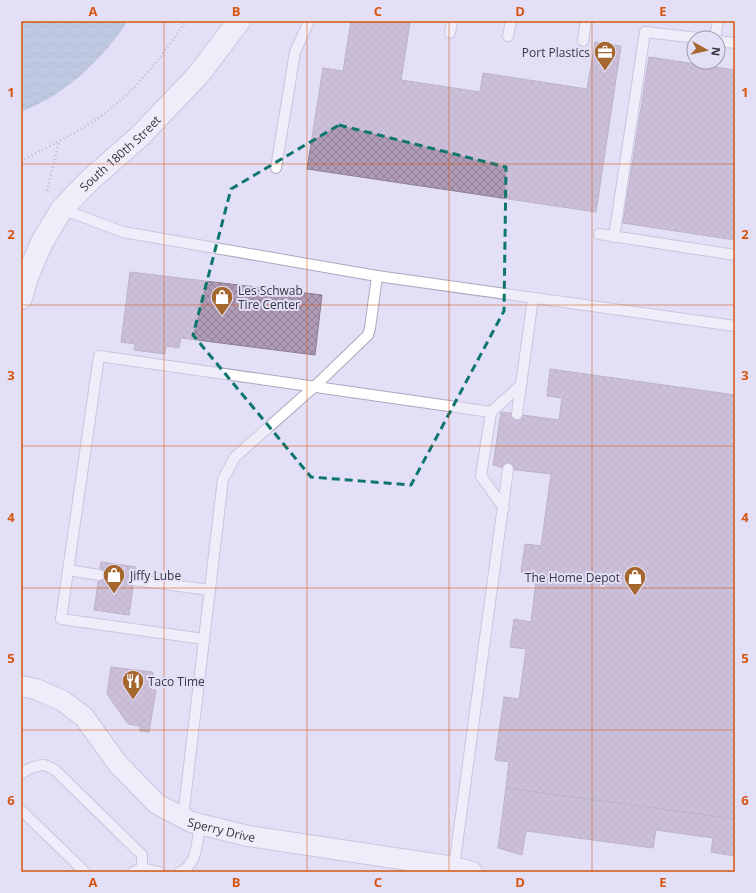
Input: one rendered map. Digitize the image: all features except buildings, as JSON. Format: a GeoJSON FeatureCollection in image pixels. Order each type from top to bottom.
{"type":"FeatureCollection","features":[{"type":"Feature","properties":{"kind":"main road","name":"South 180th Street"},"geometry":{"type":"LineString","coordinates":[[21,298],[27,277],[42,242],[62,209],[90,180],[141,135],[199,74],[239,21]]}},
{"type":"Feature","properties":{"kind":"street","name":"Sperry Drive"},"geometry":{"type":"LineString","coordinates":[[21,686],[36,689],[63,701],[84,717],[118,764],[157,804],[191,820],[248,836],[463,869]]}},
{"type":"Feature","properties":{"kind":"lane"},"geometry":{"type":"LineString","coordinates":[[276,168],[295,52],[309,21]]}},
{"type":"Feature","properties":{"kind":"lane"},"geometry":{"type":"LineString","coordinates":[[450,33],[452,21]]}},
{"type":"Feature","properties":{"kind":"lane"},"geometry":{"type":"LineString","coordinates":[[508,36],[511,21]]}},
{"type":"Feature","properties":{"kind":"lane"},"geometry":{"type":"LineString","coordinates":[[583,40],[586,21]]}},
{"type":"Feature","properties":{"kind":"lane"},"geometry":{"type":"LineString","coordinates":[[614,237],[645,32],[686,37]]}},
{"type":"Feature","properties":{"kind":"lane"},"geometry":{"type":"LineString","coordinates":[[62,209],[123,232],[377,276],[735,326]]}},
{"type":"Feature","properties":{"kind":"lane"},"geometry":{"type":"LineString","coordinates":[[599,234],[735,255]]}},
{"type":"Feature","properties":{"kind":"lane"},"geometry":{"type":"LineString","coordinates":[[180,872],[186,870],[193,861],[191,820],[204,639],[223,479],[235,457],[314,387],[368,335],[377,276]]}},
{"type":"Feature","properties":{"kind":"lane"},"geometry":{"type":"LineString","coordinates":[[517,414],[533,298]]}},
{"type":"Feature","properties":{"kind":"lane"},"geometry":{"type":"LineString","coordinates":[[204,639],[61,619],[99,356],[491,412]]}},
{"type":"Feature","properties":{"kind":"lane"},"geometry":{"type":"LineString","coordinates":[[504,508],[481,476],[491,412],[521,385]]}},
{"type":"Feature","properties":{"kind":"lane"},"geometry":{"type":"LineString","coordinates":[[463,869],[508,469]]}},
{"type":"Feature","properties":{"kind":"lane"},"geometry":{"type":"LineString","coordinates":[[68,570],[99,575]]}},
{"type":"Feature","properties":{"kind":"lane"},"geometry":{"type":"LineString","coordinates":[[134,580],[210,590]]}},
{"type":"Feature","properties":{"kind":"lane"},"geometry":{"type":"LineString","coordinates":[[21,774],[37,766],[44,765],[55,770],[142,855],[138,870],[159,872]]}},
{"type":"Feature","properties":{"kind":"lane"},"geometry":{"type":"LineString","coordinates":[[21,810],[85,872]]}},
{"type":"Feature","properties":{"kind":"path"},"geometry":{"type":"LineString","coordinates":[[21,160],[74,133],[102,115],[129,91],[155,63],[186,21]]}},
{"type":"Feature","properties":{"kind":"path"},"geometry":{"type":"LineString","coordinates":[[47,191],[59,141]]}},
{"type":"Feature","properties":{"kind":"highlighted area"},"geometry":{"type":"Polygon","coordinates":[[[339,125],[506,167],[504,311],[411,485],[311,477],[193,335],[231,189],[339,125]]]}},
{"type":"Feature","properties":{"kind":"water"},"geometry":{"type":"Polygon","coordinates":[[[21,21],[128,21],[114,41],[79,77],[50,98],[21,112],[21,21]]]}},
{"type":"Feature","properties":{"kind":"place","name":"Port Plastics"},"geometry":{"type":"Point","coordinates":[605,72]}},
{"type":"Feature","properties":{"kind":"place","name":"Les Schwab Tire Center"},"geometry":{"type":"Point","coordinates":[222,316]}},
{"type":"Feature","properties":{"kind":"place","name":"Jiffy Lube"},"geometry":{"type":"Point","coordinates":[114,594]}},
{"type":"Feature","properties":{"kind":"place","name":"The Home Depot"},"geometry":{"type":"Point","coordinates":[635,596]}},
{"type":"Feature","properties":{"kind":"place","name":"Taco Time"},"geometry":{"type":"Point","coordinates":[133,700]}}]}
